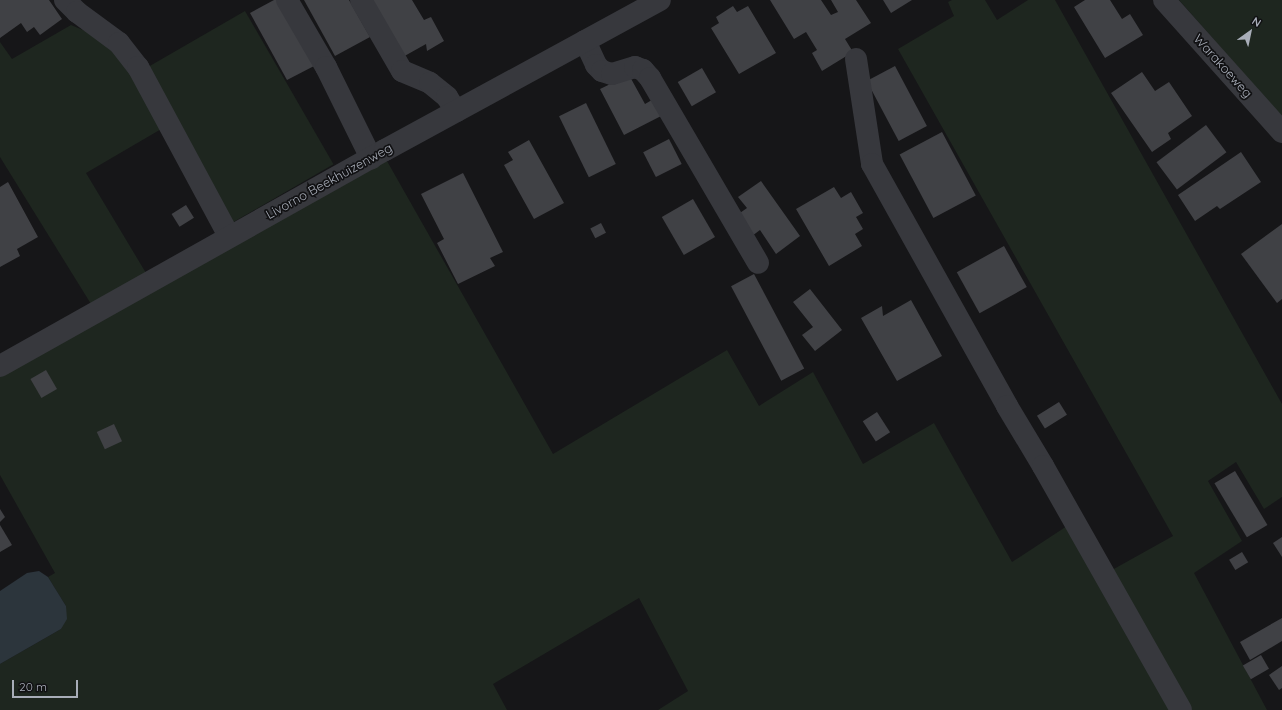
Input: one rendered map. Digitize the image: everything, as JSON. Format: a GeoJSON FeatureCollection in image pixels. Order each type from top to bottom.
{"type":"FeatureCollection","features":[{"type":"Feature","properties":{"kind":"street"},"geometry":{"type":"LineString","coordinates":[[65,0],[77,12],[119,43],[138,67],[229,236]]}},
{"type":"Feature","properties":{"kind":"street"},"geometry":{"type":"LineString","coordinates":[[287,0],[326,68],[371,158]]}},
{"type":"Feature","properties":{"kind":"street"},"geometry":{"type":"LineString","coordinates":[[361,0],[402,71],[430,83],[446,98],[456,111]]}},
{"type":"Feature","properties":{"kind":"street","name":"Livorno Beekhuizenweg"},"geometry":{"type":"LineString","coordinates":[[0,366],[229,236],[660,0]]}},
{"type":"Feature","properties":{"kind":"street","name":"Warakoeweg"},"geometry":{"type":"LineString","coordinates":[[1164,0],[1282,132]]}},
{"type":"Feature","properties":{"kind":"street"},"geometry":{"type":"LineString","coordinates":[[585,41],[596,65],[602,71],[612,74],[635,67],[643,70],[650,78],[758,263]]}},
{"type":"Feature","properties":{"kind":"street"},"geometry":{"type":"LineString","coordinates":[[856,59],[872,164],[1007,406],[1047,472],[1181,710]]}},
{"type":"Feature","properties":{"kind":"shaded area"},"geometry":{"type":"Polygon","coordinates":[[[952,0],[985,0],[997,20],[1028,0],[1055,0],[1282,404],[1282,497],[1264,509],[1236,462],[1208,481],[1242,541],[1194,573],[1267,710],[1189,710],[1112,570],[1173,536],[898,49],[954,16],[948,2],[952,0]]]}},
{"type":"Feature","properties":{"kind":"shaded area"},"geometry":{"type":"Polygon","coordinates":[[[1179,0],[1282,0],[1282,117],[1179,0]]]}},
{"type":"Feature","properties":{"kind":"shaded area"},"geometry":{"type":"Polygon","coordinates":[[[245,11],[334,164],[232,223],[144,70],[245,11]]]}},
{"type":"Feature","properties":{"kind":"shaded area"},"geometry":{"type":"Polygon","coordinates":[[[71,25],[102,38],[124,60],[163,128],[86,173],[146,273],[91,304],[0,157],[0,42],[12,59],[71,25]]]}},
{"type":"Feature","properties":{"kind":"shaded area"},"geometry":{"type":"Polygon","coordinates":[[[387,161],[553,454],[727,350],[759,406],[813,372],[863,464],[934,423],[1012,562],[1067,526],[1173,710],[658,710],[688,691],[639,598],[493,684],[507,710],[0,710],[0,664],[61,629],[66,606],[48,577],[55,573],[0,475],[0,376],[387,161]]]}},
{"type":"Feature","properties":{"kind":"shaded area"},"geometry":{"type":"Polygon","coordinates":[[[39,571],[48,577],[66,606],[67,619],[61,629],[0,664],[0,591],[27,573],[39,571]]]}},
{"type":"Feature","properties":{"kind":"building"},"geometry":{"type":"Polygon","coordinates":[[[0,0],[49,0],[62,19],[40,35],[34,27],[27,32],[21,23],[0,38],[0,0]]]}},
{"type":"Feature","properties":{"kind":"building"},"geometry":{"type":"Polygon","coordinates":[[[274,0],[280,0],[316,65],[287,80],[250,13],[274,0]]]}},
{"type":"Feature","properties":{"kind":"building"},"geometry":{"type":"Polygon","coordinates":[[[304,0],[349,0],[370,37],[335,56],[304,0]]]}},
{"type":"Feature","properties":{"kind":"building"},"geometry":{"type":"Polygon","coordinates":[[[367,0],[412,0],[424,20],[431,17],[444,41],[427,51],[426,44],[401,58],[367,0]]]}},
{"type":"Feature","properties":{"kind":"building"},"geometry":{"type":"Polygon","coordinates":[[[770,0],[821,0],[831,15],[838,12],[831,0],[856,0],[871,23],[845,39],[853,52],[822,71],[812,53],[817,50],[806,32],[794,39],[770,0]]]}},
{"type":"Feature","properties":{"kind":"building"},"geometry":{"type":"Polygon","coordinates":[[[883,0],[912,0],[891,13],[883,0]]]}},
{"type":"Feature","properties":{"kind":"building"},"geometry":{"type":"Polygon","coordinates":[[[1085,0],[1110,0],[1122,19],[1130,14],[1143,35],[1105,58],[1074,7],[1085,0]]]}},
{"type":"Feature","properties":{"kind":"building"},"geometry":{"type":"Polygon","coordinates":[[[733,6],[737,12],[748,6],[776,53],[739,74],[711,28],[719,23],[716,17],[733,6]]]}},
{"type":"Feature","properties":{"kind":"building"},"geometry":{"type":"Polygon","coordinates":[[[895,66],[927,126],[899,141],[867,81],[895,66]]]}},
{"type":"Feature","properties":{"kind":"building"},"geometry":{"type":"Polygon","coordinates":[[[702,68],[716,92],[692,106],[678,82],[702,68]]]}},
{"type":"Feature","properties":{"kind":"building"},"geometry":{"type":"Polygon","coordinates":[[[1142,72],[1155,91],[1169,82],[1192,116],[1168,133],[1171,139],[1152,152],[1111,93],[1142,72]]]}},
{"type":"Feature","properties":{"kind":"building"},"geometry":{"type":"Polygon","coordinates":[[[629,75],[645,104],[657,97],[665,114],[624,135],[600,89],[629,75]]]}},
{"type":"Feature","properties":{"kind":"building"},"geometry":{"type":"Polygon","coordinates":[[[586,103],[616,164],[589,177],[559,116],[586,103]]]}},
{"type":"Feature","properties":{"kind":"building"},"geometry":{"type":"Polygon","coordinates":[[[1206,125],[1226,152],[1177,189],[1156,162],[1206,125]]]}},
{"type":"Feature","properties":{"kind":"building"},"geometry":{"type":"Polygon","coordinates":[[[942,132],[976,196],[933,218],[900,155],[942,132]]]}},
{"type":"Feature","properties":{"kind":"building"},"geometry":{"type":"Polygon","coordinates":[[[669,139],[682,164],[656,177],[643,152],[669,139]]]}},
{"type":"Feature","properties":{"kind":"building"},"geometry":{"type":"Polygon","coordinates":[[[529,140],[564,203],[534,219],[504,165],[513,160],[508,152],[529,140]]]}},
{"type":"Feature","properties":{"kind":"building"},"geometry":{"type":"Polygon","coordinates":[[[1241,152],[1261,182],[1220,209],[1217,206],[1195,221],[1178,195],[1241,152]]]}},
{"type":"Feature","properties":{"kind":"building"},"geometry":{"type":"Polygon","coordinates":[[[463,173],[503,252],[490,258],[495,266],[458,284],[437,243],[444,239],[421,194],[463,173]]]}},
{"type":"Feature","properties":{"kind":"building"},"geometry":{"type":"Polygon","coordinates":[[[761,181],[800,236],[776,254],[760,230],[752,236],[737,215],[747,208],[738,197],[761,181]]]}},
{"type":"Feature","properties":{"kind":"building"},"geometry":{"type":"Polygon","coordinates":[[[8,182],[38,237],[17,249],[20,256],[0,267],[0,187],[8,182]]]}},
{"type":"Feature","properties":{"kind":"building"},"geometry":{"type":"Polygon","coordinates":[[[834,187],[841,198],[851,192],[863,213],[856,217],[863,229],[855,234],[862,246],[829,266],[796,209],[834,187]]]}},
{"type":"Feature","properties":{"kind":"building"},"geometry":{"type":"Polygon","coordinates":[[[693,199],[715,237],[684,255],[662,217],[693,199]]]}},
{"type":"Feature","properties":{"kind":"building"},"geometry":{"type":"Polygon","coordinates":[[[186,205],[194,218],[180,227],[172,214],[186,205]]]}},
{"type":"Feature","properties":{"kind":"building"},"geometry":{"type":"Polygon","coordinates":[[[601,223],[606,233],[595,238],[590,228],[601,223]]]}},
{"type":"Feature","properties":{"kind":"building"},"geometry":{"type":"Polygon","coordinates":[[[1282,224],[1282,299],[1277,303],[1241,254],[1282,224]]]}},
{"type":"Feature","properties":{"kind":"building"},"geometry":{"type":"Polygon","coordinates":[[[1004,246],[1027,287],[980,313],[957,272],[1004,246]]]}},
{"type":"Feature","properties":{"kind":"building"},"geometry":{"type":"Polygon","coordinates":[[[754,274],[804,368],[781,381],[731,286],[754,274]]]}},
{"type":"Feature","properties":{"kind":"building"},"geometry":{"type":"Polygon","coordinates":[[[810,289],[842,330],[815,351],[802,335],[813,327],[793,302],[810,289]]]}},
{"type":"Feature","properties":{"kind":"building"},"geometry":{"type":"Polygon","coordinates":[[[911,300],[942,356],[897,381],[861,318],[882,306],[883,316],[911,300]]]}},
{"type":"Feature","properties":{"kind":"building"},"geometry":{"type":"Polygon","coordinates":[[[46,370],[57,389],[41,398],[30,379],[46,370]]]}},
{"type":"Feature","properties":{"kind":"building"},"geometry":{"type":"Polygon","coordinates":[[[1059,402],[1067,415],[1045,428],[1037,416],[1059,402]]]}},
{"type":"Feature","properties":{"kind":"building"},"geometry":{"type":"Polygon","coordinates":[[[877,412],[890,432],[876,441],[863,421],[877,412]]]}},
{"type":"Feature","properties":{"kind":"building"},"geometry":{"type":"Polygon","coordinates":[[[114,424],[122,441],[105,449],[97,432],[114,424]]]}},
{"type":"Feature","properties":{"kind":"building"},"geometry":{"type":"Polygon","coordinates":[[[1235,471],[1267,525],[1247,537],[1214,483],[1235,471]]]}},
{"type":"Feature","properties":{"kind":"building"},"geometry":{"type":"Polygon","coordinates":[[[0,509],[5,517],[0,522],[0,509]]]}},
{"type":"Feature","properties":{"kind":"building"},"geometry":{"type":"Polygon","coordinates":[[[0,525],[12,545],[0,552],[0,525]]]}},
{"type":"Feature","properties":{"kind":"building"},"geometry":{"type":"Polygon","coordinates":[[[1282,537],[1282,557],[1273,543],[1282,537]]]}},
{"type":"Feature","properties":{"kind":"building"},"geometry":{"type":"Polygon","coordinates":[[[1242,552],[1248,562],[1235,570],[1229,560],[1242,552]]]}},
{"type":"Feature","properties":{"kind":"building"},"geometry":{"type":"Polygon","coordinates":[[[1282,618],[1282,641],[1250,660],[1240,642],[1282,618]]]}},
{"type":"Feature","properties":{"kind":"building"},"geometry":{"type":"Polygon","coordinates":[[[1261,655],[1269,669],[1251,679],[1243,666],[1261,655]]]}},
{"type":"Feature","properties":{"kind":"building"},"geometry":{"type":"Polygon","coordinates":[[[1282,666],[1282,688],[1279,690],[1269,675],[1282,666]]]}}]}
